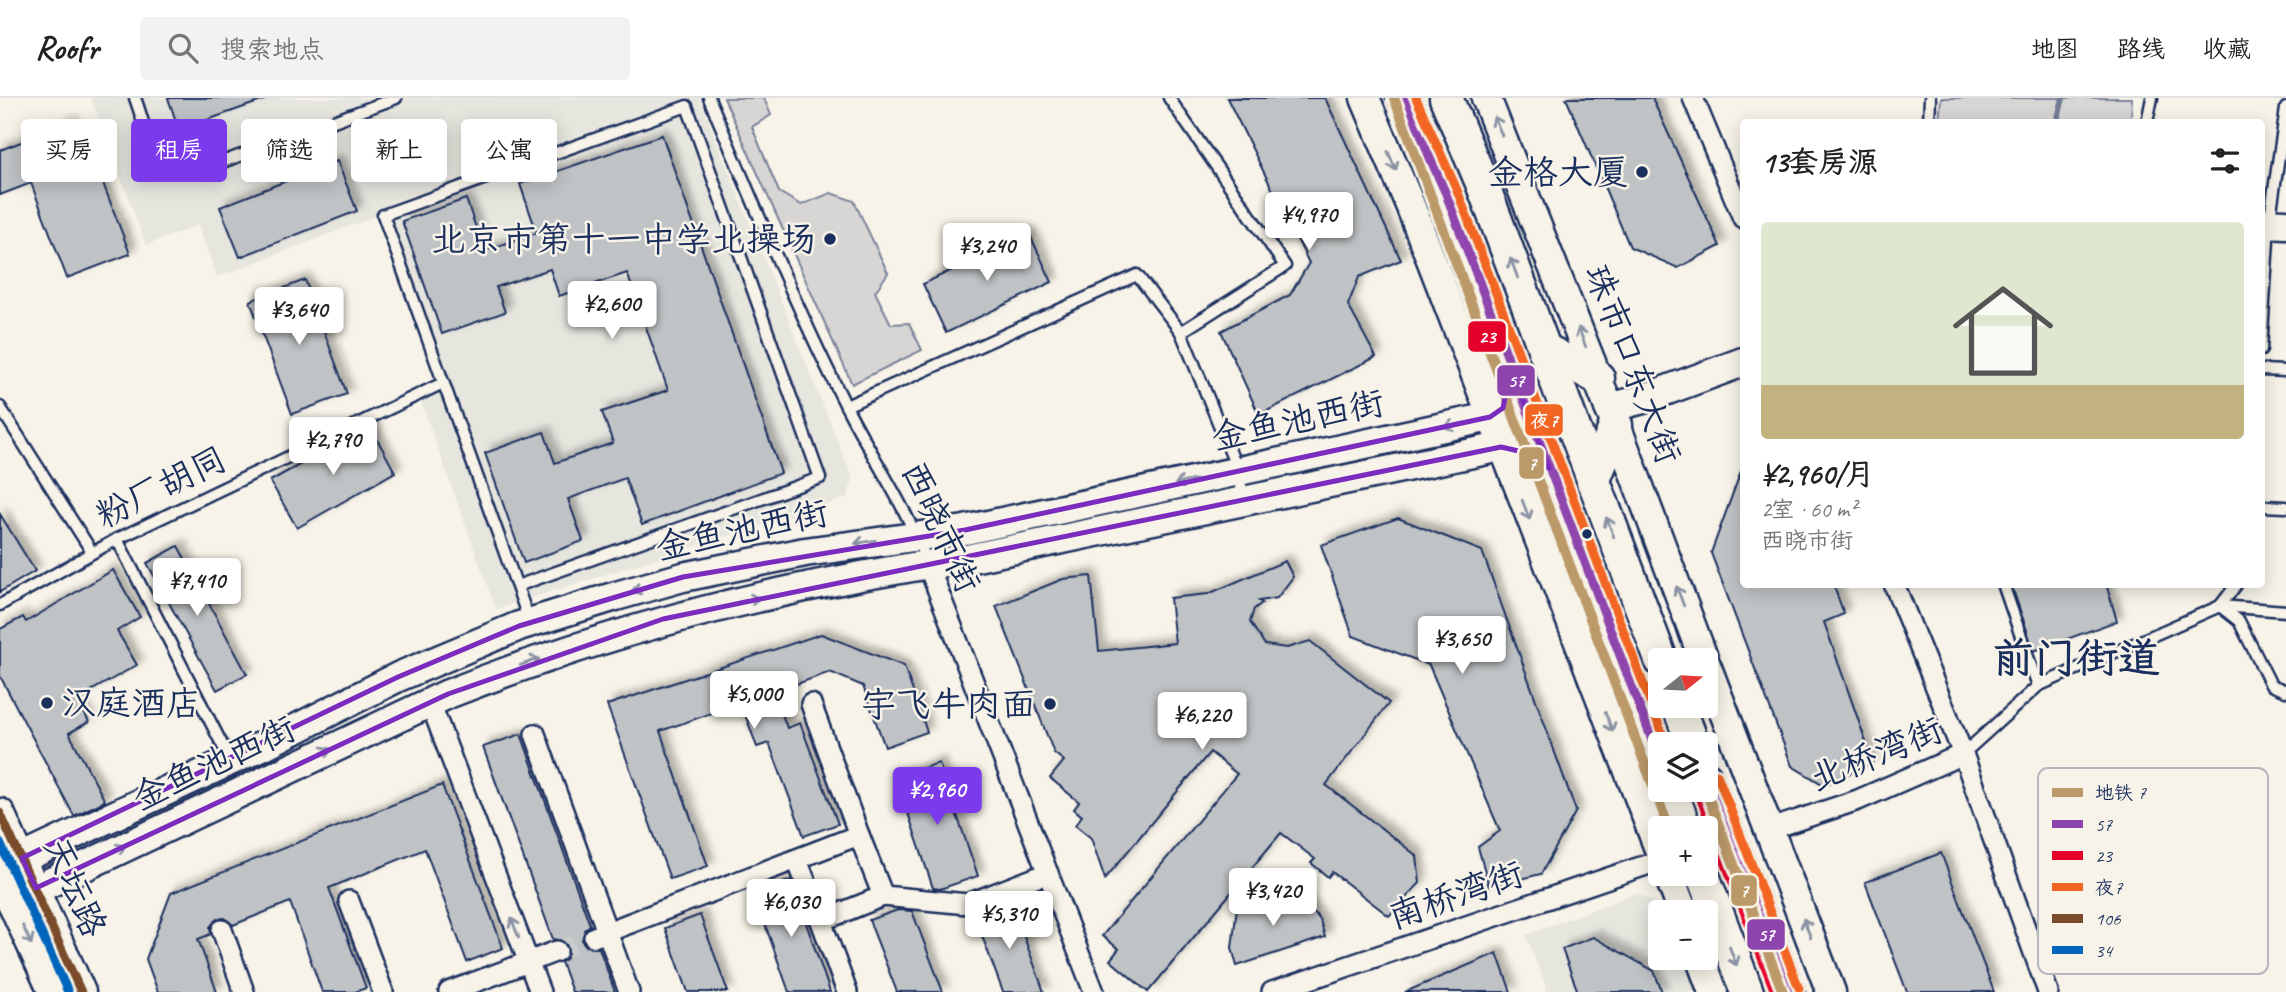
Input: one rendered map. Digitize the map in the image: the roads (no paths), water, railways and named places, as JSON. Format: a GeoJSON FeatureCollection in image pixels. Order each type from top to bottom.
{"type":"FeatureCollection","features":[{"type":"Feature","properties":{"kind":"main road"},"geometry":{"type":"LineString","coordinates":[[1403,98],[1446,194],[1649,732]]}},
{"type":"Feature","properties":{"kind":"main road"},"geometry":{"type":"LineString","coordinates":[[1446,98],[1482,183],[1656,648]]}},
{"type":"Feature","properties":{"kind":"main road"},"geometry":{"type":"LineString","coordinates":[[1544,349],[1598,378]]}},
{"type":"Feature","properties":{"kind":"main road"},"geometry":{"type":"LineString","coordinates":[[1593,482],[1613,416]]}},
{"type":"Feature","properties":{"kind":"main road"},"geometry":{"type":"LineString","coordinates":[[1715,802],[1788,992]]}},
{"type":"Feature","properties":{"kind":"main road"},"geometry":{"type":"LineString","coordinates":[[1707,886],[1746,992]]}},
{"type":"Feature","properties":{"kind":"street"},"geometry":{"type":"LineString","coordinates":[[1365,98],[1410,205],[1501,447],[1648,821]]}},
{"type":"Feature","properties":{"kind":"street","name":"珠市口东大街"},"geometry":{"type":"LineString","coordinates":[[1486,98],[1613,416],[1700,648]]}},
{"type":"Feature","properties":{"kind":"street"},"geometry":{"type":"LineString","coordinates":[[1693,98],[1740,211]]}},
{"type":"Feature","properties":{"kind":"street"},"geometry":{"type":"LineString","coordinates":[[1613,416],[1643,399],[1740,363]]}},
{"type":"Feature","properties":{"kind":"street"},"geometry":{"type":"LineString","coordinates":[[1490,417],[1503,408],[1510,391],[1511,369]]}},
{"type":"Feature","properties":{"kind":"street","name":"金鱼池西街"},"geometry":{"type":"LineString","coordinates":[[11,863],[398,677],[530,622],[683,577],[805,552],[965,530],[1490,417]]}},
{"type":"Feature","properties":{"kind":"street"},"geometry":{"type":"LineString","coordinates":[[1501,447],[1523,452],[1549,468]]}},
{"type":"Feature","properties":{"kind":"street","name":"金鱼池西街"},"geometry":{"type":"LineString","coordinates":[[5,889],[36,888],[430,702],[517,666],[663,619],[972,558],[1501,447]]}},
{"type":"Feature","properties":{"kind":"street","name":"西晓市街"},"geometry":{"type":"LineString","coordinates":[[928,565],[1094,992]]}},
{"type":"Feature","properties":{"kind":"street"},"geometry":{"type":"LineString","coordinates":[[1896,588],[1964,754],[2038,964]]}},
{"type":"Feature","properties":{"kind":"street","name":"珠市口东大街"},"geometry":{"type":"LineString","coordinates":[[1718,697],[1831,992]]}},
{"type":"Feature","properties":{"kind":"street"},"geometry":{"type":"LineString","coordinates":[[430,702],[540,992]]}},
{"type":"Feature","properties":{"kind":"street"},"geometry":{"type":"LineString","coordinates":[[811,704],[883,897]]}},
{"type":"Feature","properties":{"kind":"street"},"geometry":{"type":"LineString","coordinates":[[535,734],[601,934],[629,992]]}},
{"type":"Feature","properties":{"kind":"street","name":"北桥湾街"},"geometry":{"type":"LineString","coordinates":[[1768,830],[1858,800],[1964,754]]}},
{"type":"Feature","properties":{"kind":"street","name":"天坛路"},"geometry":{"type":"LineString","coordinates":[[0,813],[11,863],[36,888],[81,992]]}},
{"type":"Feature","properties":{"kind":"street"},"geometry":{"type":"LineString","coordinates":[[601,934],[859,835]]}},
{"type":"Feature","properties":{"kind":"street"},"geometry":{"type":"LineString","coordinates":[[797,860],[847,992]]}},
{"type":"Feature","properties":{"kind":"street","name":"南桥湾街"},"geometry":{"type":"LineString","coordinates":[[1272,992],[1648,864]]}},
{"type":"Feature","properties":{"kind":"street"},"geometry":{"type":"LineString","coordinates":[[821,921],[883,897],[968,904],[1048,873]]}},
{"type":"Feature","properties":{"kind":"street","name":"天坛路"},"geometry":{"type":"LineString","coordinates":[[5,889],[53,992]]}},
{"type":"Feature","properties":{"kind":"street"},"geometry":{"type":"LineString","coordinates":[[349,901],[383,992]]}},
{"type":"Feature","properties":{"kind":"street"},"geometry":{"type":"LineString","coordinates":[[222,930],[244,992]]}},
{"type":"Feature","properties":{"kind":"street"},"geometry":{"type":"LineString","coordinates":[[449,992],[557,951]]}},
{"type":"Feature","properties":{"kind":"street"},"geometry":{"type":"LineString","coordinates":[[1705,970],[1713,992]]}},
{"type":"Feature","properties":{"kind":"street"},"geometry":{"type":"LineString","coordinates":[[2042,974],[2048,992]]}},
{"type":"Feature","properties":{"kind":"lane"},"geometry":{"type":"LineString","coordinates":[[135,98],[158,160],[177,171],[198,171],[396,98]]}},
{"type":"Feature","properties":{"kind":"lane","name":"西晓市街"},"geometry":{"type":"LineString","coordinates":[[709,98],[761,222],[846,406],[917,535],[928,565]]}},
{"type":"Feature","properties":{"kind":"lane"},"geometry":{"type":"LineString","coordinates":[[1169,98],[1285,266],[1181,332]]}},
{"type":"Feature","properties":{"kind":"lane"},"geometry":{"type":"LineString","coordinates":[[1929,119],[1930,98]]}},
{"type":"Feature","properties":{"kind":"lane"},"geometry":{"type":"LineString","coordinates":[[2148,119],[2152,98]]}},
{"type":"Feature","properties":{"kind":"lane"},"geometry":{"type":"LineString","coordinates":[[517,586],[820,478],[687,106],[383,215],[530,622]]}},
{"type":"Feature","properties":{"kind":"lane"},"geometry":{"type":"LineString","coordinates":[[2265,304],[2286,108]]}},
{"type":"Feature","properties":{"kind":"lane"},"geometry":{"type":"LineString","coordinates":[[846,406],[1137,275],[1181,332],[1238,471],[1244,500]]}},
{"type":"Feature","properties":{"kind":"lane"},"geometry":{"type":"LineString","coordinates":[[2265,370],[2286,371]]}},
{"type":"Feature","properties":{"kind":"lane","name":"粉厂胡同"},"geometry":{"type":"LineString","coordinates":[[0,605],[117,539],[443,383]]}},
{"type":"Feature","properties":{"kind":"lane","name":"粉厂胡同"},"geometry":{"type":"LineString","coordinates":[[0,407],[92,552]]}},
{"type":"Feature","properties":{"kind":"lane"},"geometry":{"type":"LineString","coordinates":[[2265,506],[2286,507]]}},
{"type":"Feature","properties":{"kind":"lane"},"geometry":{"type":"LineString","coordinates":[[117,539],[230,760]]}},
{"type":"Feature","properties":{"kind":"lane"},"geometry":{"type":"LineString","coordinates":[[2004,588],[2038,686]]}},
{"type":"Feature","properties":{"kind":"lane"},"geometry":{"type":"LineString","coordinates":[[2220,606],[2234,588]]}},
{"type":"Feature","properties":{"kind":"lane"},"geometry":{"type":"LineString","coordinates":[[2220,606],[2286,611]]}},
{"type":"Feature","properties":{"kind":"lane"},"geometry":{"type":"LineString","coordinates":[[2220,606],[2239,621],[2271,685],[2286,691]]}},
{"type":"Feature","properties":{"kind":"lane","name":"北桥湾街"},"geometry":{"type":"LineString","coordinates":[[1964,754],[2038,686],[2220,606]]}},
{"type":"Feature","properties":{"kind":"waterway"},"geometry":{"type":"LineString","coordinates":[[2058,119],[2063,98]]}},
{"type":"Feature","properties":{"kind":"tunnel"},"geometry":{"type":"LineString","coordinates":[[557,951],[594,937]]}},
{"type":"Feature","properties":{"kind":"metro line","name":"7"},"geometry":{"type":"LineString","coordinates":[[1394,98],[1664,816]]}},
{"type":"Feature","properties":{"kind":"metro line","name":"7"},"geometry":{"type":"LineString","coordinates":[[1710,802],[1783,992]]}},
{"type":"Feature","properties":{"kind":"place","name":"金格大厦"},"geometry":{"type":"Point","coordinates":[1642,172]}},
{"type":"Feature","properties":{"kind":"place","name":"北京市第十一中学北操场"},"geometry":{"type":"Point","coordinates":[830,239]}},
{"type":"Feature","properties":{"kind":"place","name":"汉庭酒店"},"geometry":{"type":"Point","coordinates":[47,703]}},
{"type":"Feature","properties":{"kind":"place","name":"宇飞牛肉面"},"geometry":{"type":"Point","coordinates":[1050,704]}},
{"type":"Feature","properties":{"kind":"district","name":"前门街道"},"geometry":{"type":"Point","coordinates":[2076,658]}}]}
